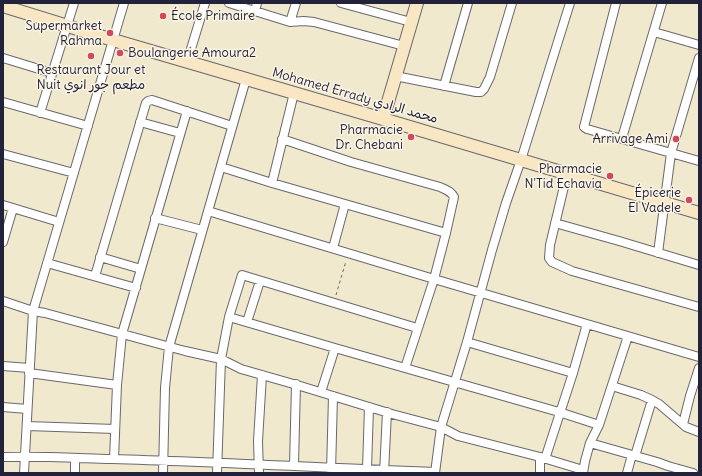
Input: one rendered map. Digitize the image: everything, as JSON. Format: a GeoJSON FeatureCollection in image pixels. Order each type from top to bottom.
{"type":"FeatureCollection","features":[{"type":"Feature","properties":{"kind":"street"},"geometry":{"type":"LineString","coordinates":[[40,113],[74,3]]}},
{"type":"Feature","properties":{"kind":"street"},"geometry":{"type":"LineString","coordinates":[[24,473],[33,311],[124,3]]}},
{"type":"Feature","properties":{"kind":"street"},"geometry":{"type":"LineString","coordinates":[[187,62],[205,3]]}},
{"type":"Feature","properties":{"kind":"street"},"geometry":{"type":"LineString","coordinates":[[229,3],[256,7],[290,22],[314,22],[404,46]]}},
{"type":"Feature","properties":{"kind":"street"},"geometry":{"type":"LineString","coordinates":[[290,22],[296,3]]}},
{"type":"Feature","properties":{"kind":"street"},"geometry":{"type":"LineString","coordinates":[[341,3],[411,22]]}},
{"type":"Feature","properties":{"kind":"street"},"geometry":{"type":"LineString","coordinates":[[383,119],[417,3]]}},
{"type":"Feature","properties":{"kind":"street"},"geometry":{"type":"LineString","coordinates":[[444,86],[468,3]]}},
{"type":"Feature","properties":{"kind":"street"},"geometry":{"type":"LineString","coordinates":[[395,76],[481,92],[490,77],[512,3]]}},
{"type":"Feature","properties":{"kind":"street"},"geometry":{"type":"LineString","coordinates":[[3,457],[24,456],[294,465],[331,471],[367,469],[384,472],[435,472],[441,427],[467,342],[496,237],[570,3]]}},
{"type":"Feature","properties":{"kind":"street"},"geometry":{"type":"LineString","coordinates":[[616,3],[584,126],[587,129],[699,161]]}},
{"type":"Feature","properties":{"kind":"street"},"geometry":{"type":"LineString","coordinates":[[622,138],[662,3]]}},
{"type":"Feature","properties":{"kind":"street","name":"Mohamed Errady محمد الرادي"},"geometry":{"type":"LineString","coordinates":[[3,6],[113,40],[699,213]]}},
{"type":"Feature","properties":{"kind":"street"},"geometry":{"type":"LineString","coordinates":[[654,32],[699,45]]}},
{"type":"Feature","properties":{"kind":"street"},"geometry":{"type":"LineString","coordinates":[[3,58],[52,73]]}},
{"type":"Feature","properties":{"kind":"street"},"geometry":{"type":"LineString","coordinates":[[658,253],[671,153],[699,58]]}},
{"type":"Feature","properties":{"kind":"street"},"geometry":{"type":"LineString","coordinates":[[163,473],[165,388],[169,347],[246,79]]}},
{"type":"Feature","properties":{"kind":"street"},"geometry":{"type":"LineString","coordinates":[[272,182],[294,93]]}},
{"type":"Feature","properties":{"kind":"street"},"geometry":{"type":"LineString","coordinates":[[95,276],[140,122],[148,100],[232,126]]}},
{"type":"Feature","properties":{"kind":"street"},"geometry":{"type":"LineString","coordinates":[[3,102],[88,126]]}},
{"type":"Feature","properties":{"kind":"street"},"geometry":{"type":"LineString","coordinates":[[114,459],[117,385],[122,334],[186,111]]}},
{"type":"Feature","properties":{"kind":"street"},"geometry":{"type":"LineString","coordinates":[[140,122],[180,133]]}},
{"type":"Feature","properties":{"kind":"street"},"geometry":{"type":"LineString","coordinates":[[282,139],[351,162],[440,188],[450,192],[454,197],[434,279],[405,368]]}},
{"type":"Feature","properties":{"kind":"street"},"geometry":{"type":"LineString","coordinates":[[3,154],[74,173]]}},
{"type":"Feature","properties":{"kind":"street"},"geometry":{"type":"LineString","coordinates":[[221,167],[446,233]]}},
{"type":"Feature","properties":{"kind":"street"},"geometry":{"type":"LineString","coordinates":[[567,174],[549,252],[549,258],[552,262],[572,271],[699,308]]}},
{"type":"Feature","properties":{"kind":"street"},"geometry":{"type":"LineString","coordinates":[[333,248],[345,204]]}},
{"type":"Feature","properties":{"kind":"street"},"geometry":{"type":"LineString","coordinates":[[3,205],[59,222]]}},
{"type":"Feature","properties":{"kind":"street"},"geometry":{"type":"LineString","coordinates":[[3,242],[13,208]]}},
{"type":"Feature","properties":{"kind":"street"},"geometry":{"type":"LineString","coordinates":[[208,211],[699,357]]}},
{"type":"Feature","properties":{"kind":"street"},"geometry":{"type":"LineString","coordinates":[[155,218],[202,230]]}},
{"type":"Feature","properties":{"kind":"street"},"geometry":{"type":"LineString","coordinates":[[555,224],[699,265]]}},
{"type":"Feature","properties":{"kind":"street"},"geometry":{"type":"LineString","coordinates":[[100,257],[141,269]]}},
{"type":"Feature","properties":{"kind":"street"},"geometry":{"type":"LineString","coordinates":[[47,263],[136,288]]}},
{"type":"Feature","properties":{"kind":"street"},"geometry":{"type":"LineString","coordinates":[[217,473],[221,359],[229,317],[242,275],[417,328]]}},
{"type":"Feature","properties":{"kind":"street"},"geometry":{"type":"LineString","coordinates":[[247,322],[260,281]]}},
{"type":"Feature","properties":{"kind":"street"},"geometry":{"type":"LineString","coordinates":[[3,301],[33,311],[169,347],[221,359],[241,369],[441,427],[458,436],[542,458],[583,472],[590,443],[599,425],[628,336]]}},
{"type":"Feature","properties":{"kind":"street"},"geometry":{"type":"LineString","coordinates":[[229,317],[559,412],[599,425]]}},
{"type":"Feature","properties":{"kind":"street"},"geometry":{"type":"LineString","coordinates":[[540,473],[542,458],[573,373],[586,324]]}},
{"type":"Feature","properties":{"kind":"street"},"geometry":{"type":"LineString","coordinates":[[467,342],[573,373]]}},
{"type":"Feature","properties":{"kind":"street"},"geometry":{"type":"LineString","coordinates":[[321,392],[335,348]]}},
{"type":"Feature","properties":{"kind":"street"},"geometry":{"type":"LineString","coordinates":[[3,366],[117,385]]}},
{"type":"Feature","properties":{"kind":"street"},"geometry":{"type":"LineString","coordinates":[[683,424],[699,368]]}},
{"type":"Feature","properties":{"kind":"street"},"geometry":{"type":"LineString","coordinates":[[258,473],[258,441],[262,375]]}},
{"type":"Feature","properties":{"kind":"street"},"geometry":{"type":"LineString","coordinates":[[294,465],[296,384]]}},
{"type":"Feature","properties":{"kind":"street"},"geometry":{"type":"LineString","coordinates":[[612,386],[652,400],[659,404],[686,427],[699,432]]}},
{"type":"Feature","properties":{"kind":"street"},"geometry":{"type":"LineString","coordinates":[[331,471],[333,396]]}},
{"type":"Feature","properties":{"kind":"street"},"geometry":{"type":"LineString","coordinates":[[627,473],[652,400]]}},
{"type":"Feature","properties":{"kind":"street"},"geometry":{"type":"LineString","coordinates":[[367,469],[369,407]]}},
{"type":"Feature","properties":{"kind":"street"},"geometry":{"type":"LineString","coordinates":[[3,408],[27,409]]}},
{"type":"Feature","properties":{"kind":"street"},"geometry":{"type":"LineString","coordinates":[[384,472],[387,412]]}},
{"type":"Feature","properties":{"kind":"street"},"geometry":{"type":"LineString","coordinates":[[27,426],[115,429]]}},
{"type":"Feature","properties":{"kind":"street"},"geometry":{"type":"LineString","coordinates":[[590,443],[657,462],[668,470],[693,473]]}},
{"type":"Feature","properties":{"kind":"street"},"geometry":{"type":"LineString","coordinates":[[75,458],[75,473]]}},
{"type":"Feature","properties":{"kind":"path"},"geometry":{"type":"LineString","coordinates":[[334,303],[348,253]]}},
{"type":"Feature","properties":{"kind":"place","name":"École Primaire"},"geometry":{"type":"Point","coordinates":[163,16]}},
{"type":"Feature","properties":{"kind":"place","name":"Supermarket Rahma"},"geometry":{"type":"Point","coordinates":[110,33]}},
{"type":"Feature","properties":{"kind":"place","name":"Boulangerie Amoura2"},"geometry":{"type":"Point","coordinates":[120,53]}},
{"type":"Feature","properties":{"kind":"place","name":"Restaurant Jour et Nuit مطعم جور انوي"},"geometry":{"type":"Point","coordinates":[91,56]}},
{"type":"Feature","properties":{"kind":"place","name":"Pharmacie Dr. Chebani"},"geometry":{"type":"Point","coordinates":[411,137]}},
{"type":"Feature","properties":{"kind":"place","name":"Arrivage Ami"},"geometry":{"type":"Point","coordinates":[676,139]}},
{"type":"Feature","properties":{"kind":"place","name":"Pharmacie N'Tid Echavia"},"geometry":{"type":"Point","coordinates":[610,176]}},
{"type":"Feature","properties":{"kind":"place","name":"Épicerie El Vadele"},"geometry":{"type":"Point","coordinates":[689,200]}}]}
